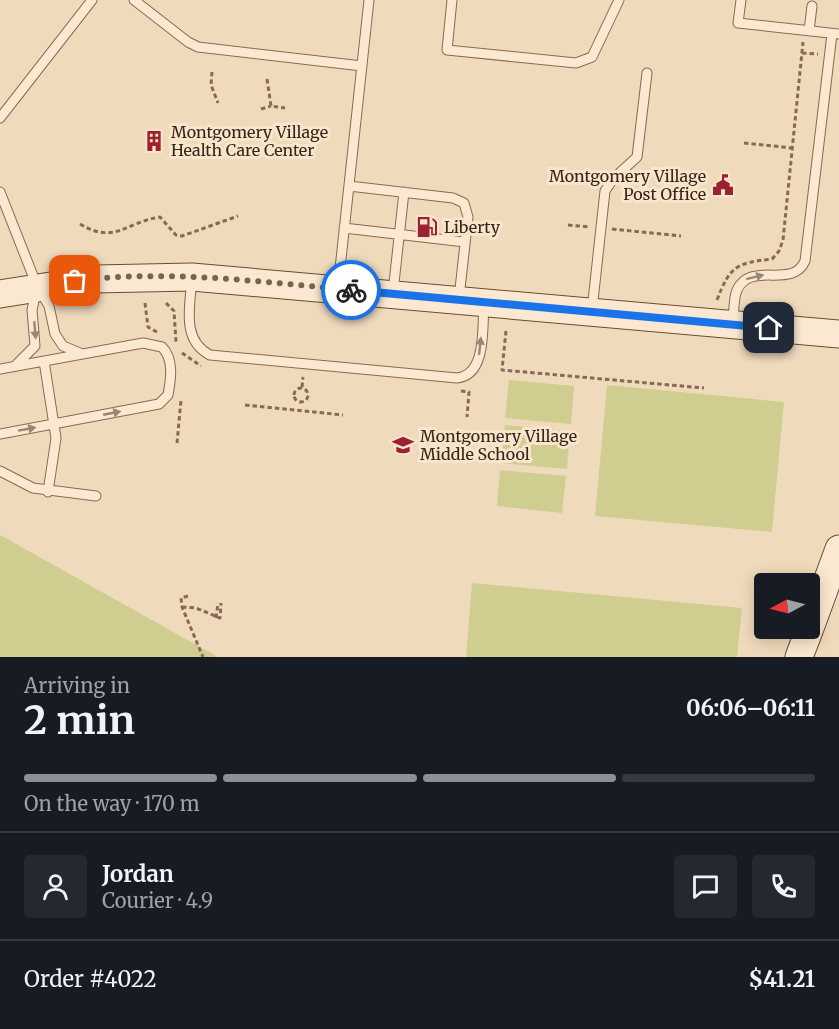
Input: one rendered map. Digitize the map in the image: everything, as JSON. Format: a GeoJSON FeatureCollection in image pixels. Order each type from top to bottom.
{"type":"FeatureCollection","features":[{"type":"Feature","properties":{"kind":"street"},"geometry":{"type":"LineString","coordinates":[[0,294],[37,286],[106,278],[192,277],[839,334]]}},
{"type":"Feature","properties":{"kind":"street"},"geometry":{"type":"LineString","coordinates":[[820,601],[839,549]]}},
{"type":"Feature","properties":{"kind":"street"},"geometry":{"type":"LineString","coordinates":[[799,657],[806,639]]}},
{"type":"Feature","properties":{"kind":"lane"},"geometry":{"type":"LineString","coordinates":[[0,118],[92,0]]}},
{"type":"Feature","properties":{"kind":"lane"},"geometry":{"type":"LineString","coordinates":[[134,0],[188,42],[198,47],[362,66]]}},
{"type":"Feature","properties":{"kind":"lane"},"geometry":{"type":"LineString","coordinates":[[337,289],[369,0]]}},
{"type":"Feature","properties":{"kind":"lane"},"geometry":{"type":"LineString","coordinates":[[452,0],[447,50],[576,63],[592,57],[616,1]]}},
{"type":"Feature","properties":{"kind":"lane"},"geometry":{"type":"LineString","coordinates":[[732,324],[735,295],[743,281],[757,275],[795,272],[805,261],[835,34],[738,23],[741,0]]}},
{"type":"Feature","properties":{"kind":"lane"},"geometry":{"type":"LineString","coordinates":[[806,31],[813,6]]}},
{"type":"Feature","properties":{"kind":"lane"},"geometry":{"type":"LineString","coordinates":[[591,312],[607,186],[634,161],[639,152],[647,73]]}},
{"type":"Feature","properties":{"kind":"lane"},"geometry":{"type":"LineString","coordinates":[[192,277],[191,334],[196,345],[210,356],[457,378],[470,374],[477,363],[465,242],[468,217],[462,201],[349,186]]}},
{"type":"Feature","properties":{"kind":"lane"},"geometry":{"type":"LineString","coordinates":[[0,192],[37,286],[49,306],[58,340],[69,349],[83,353]]}},
{"type":"Feature","properties":{"kind":"lane"},"geometry":{"type":"LineString","coordinates":[[393,294],[404,192]]}},
{"type":"Feature","properties":{"kind":"lane"},"geometry":{"type":"LineString","coordinates":[[344,228],[465,242]]}},
{"type":"Feature","properties":{"kind":"lane"},"geometry":{"type":"LineString","coordinates":[[16,366],[35,346],[33,310],[37,286]]}},
{"type":"Feature","properties":{"kind":"lane"},"geometry":{"type":"LineString","coordinates":[[0,369],[143,343],[162,347],[170,360],[167,398],[156,405],[0,434]]}},
{"type":"Feature","properties":{"kind":"lane"},"geometry":{"type":"LineString","coordinates":[[44,360],[55,424],[56,453],[48,492]]}},
{"type":"Feature","properties":{"kind":"lane"},"geometry":{"type":"LineString","coordinates":[[0,471],[27,486],[48,492],[96,496]]}},
{"type":"Feature","properties":{"kind":"path"},"geometry":{"type":"LineString","coordinates":[[717,300],[729,273],[738,265],[748,261],[772,259],[779,250],[806,31]]}},
{"type":"Feature","properties":{"kind":"path"},"geometry":{"type":"LineString","coordinates":[[212,72],[211,85],[218,103]]}},
{"type":"Feature","properties":{"kind":"path"},"geometry":{"type":"LineString","coordinates":[[267,79],[271,105]]}},
{"type":"Feature","properties":{"kind":"path"},"geometry":{"type":"LineString","coordinates":[[261,109],[271,105],[285,108]]}},
{"type":"Feature","properties":{"kind":"path"},"geometry":{"type":"LineString","coordinates":[[744,143],[792,148]]}},
{"type":"Feature","properties":{"kind":"path"},"geometry":{"type":"LineString","coordinates":[[80,224],[98,233],[109,234],[160,217],[176,235],[182,236],[238,216]]}},
{"type":"Feature","properties":{"kind":"path"},"geometry":{"type":"LineString","coordinates":[[568,225],[681,236]]}},
{"type":"Feature","properties":{"kind":"path"},"geometry":{"type":"LineString","coordinates":[[506,331],[502,370],[704,388]]}},
{"type":"Feature","properties":{"kind":"path"},"geometry":{"type":"LineString","coordinates":[[301,402],[307,399],[308,394],[302,387],[303,376]]}},
{"type":"Feature","properties":{"kind":"path"},"geometry":{"type":"LineString","coordinates":[[301,402],[296,400],[294,394],[296,389],[302,387]]}},
{"type":"Feature","properties":{"kind":"path"},"geometry":{"type":"LineString","coordinates":[[300,410],[301,402]]}},
{"type":"Feature","properties":{"kind":"path"},"geometry":{"type":"LineString","coordinates":[[244,405],[343,415]]}},
{"type":"Feature","properties":{"kind":"path"},"geometry":{"type":"LineString","coordinates":[[188,596],[181,598],[182,607],[203,657]]}},
{"type":"Feature","properties":{"kind":"path"},"geometry":{"type":"LineString","coordinates":[[182,607],[196,608],[220,618],[220,603]]}},
{"type":"Feature","properties":{"kind":"shaded area"},"geometry":{"type":"Polygon","coordinates":[[[509,380],[574,386],[571,424],[505,418],[509,380]]]}},
{"type":"Feature","properties":{"kind":"shaded area"},"geometry":{"type":"Polygon","coordinates":[[[607,385],[784,402],[772,532],[595,516],[607,385]]]}},
{"type":"Feature","properties":{"kind":"shaded area"},"geometry":{"type":"Polygon","coordinates":[[[505,425],[570,431],[567,469],[501,463],[505,425]]]}},
{"type":"Feature","properties":{"kind":"shaded area"},"geometry":{"type":"Polygon","coordinates":[[[500,470],[566,476],[562,513],[497,506],[500,470]]]}},
{"type":"Feature","properties":{"kind":"shaded area"},"geometry":{"type":"Polygon","coordinates":[[[0,535],[218,657],[0,657],[0,535]]]}},
{"type":"Feature","properties":{"kind":"shaded area"},"geometry":{"type":"Polygon","coordinates":[[[472,583],[742,608],[737,657],[466,657],[472,583]]]}},
{"type":"Feature","properties":{"kind":"way so far"},"geometry":{"type":"LineString","coordinates":[[75,281],[142,276],[192,277],[351,290]]}},
{"type":"Feature","properties":{"kind":"place","name":"Montgomery Village Health Care Center"},"geometry":{"type":"Point","coordinates":[154,141]}},
{"type":"Feature","properties":{"kind":"place","name":"Montgomery Village Post Office"},"geometry":{"type":"Point","coordinates":[723,185]}},
{"type":"Feature","properties":{"kind":"place","name":"Liberty"},"geometry":{"type":"Point","coordinates":[427,227]}},
{"type":"Feature","properties":{"kind":"place","name":"Montgomery Village Middle School"},"geometry":{"type":"Point","coordinates":[403,445]}},
{"type":"Feature","properties":{"kind":"route"},"geometry":{"type":"LineString","coordinates":[[351,290],[769,328]]}}]}
